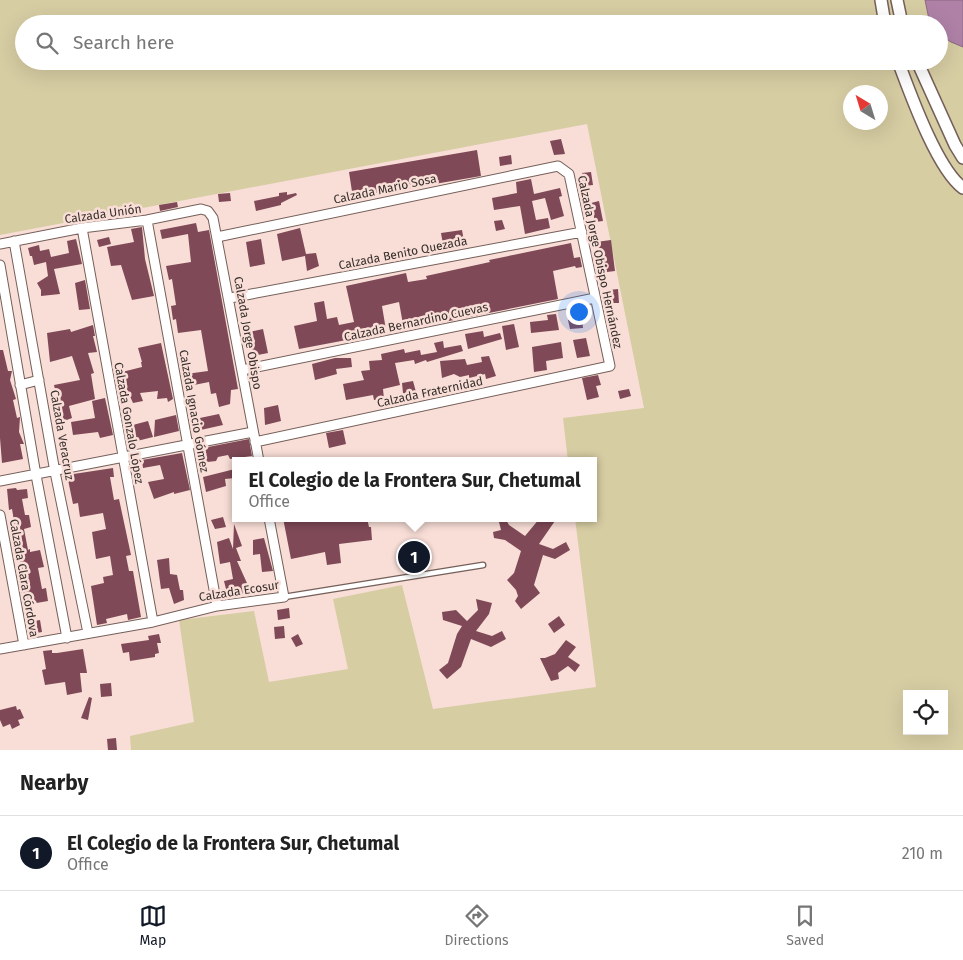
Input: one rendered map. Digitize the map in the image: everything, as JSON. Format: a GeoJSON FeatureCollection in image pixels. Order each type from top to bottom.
{"type":"FeatureCollection","features":[{"type":"Feature","properties":{"kind":"main road"},"geometry":{"type":"LineString","coordinates":[[881,0],[884,15]]}},
{"type":"Feature","properties":{"kind":"main road"},"geometry":{"type":"LineString","coordinates":[[898,0],[900,15]]}},
{"type":"Feature","properties":{"kind":"main road"},"geometry":{"type":"LineString","coordinates":[[902,70],[938,156],[956,183],[963,188]]}},
{"type":"Feature","properties":{"kind":"main road"},"geometry":{"type":"LineString","coordinates":[[921,70],[955,145],[963,158]]}},
{"type":"Feature","properties":{"kind":"street","name":"Calzada Jorge Obispo Hernández"},"geometry":{"type":"LineString","coordinates":[[558,166],[569,174],[610,366]]}},
{"type":"Feature","properties":{"kind":"street","name":"Calzada Mario Sosa"},"geometry":{"type":"LineString","coordinates":[[217,237],[558,166]]}},
{"type":"Feature","properties":{"kind":"street","name":"Calzada Unión"},"geometry":{"type":"LineString","coordinates":[[0,244],[82,228],[147,220],[201,209],[208,211]]}},
{"type":"Feature","properties":{"kind":"street","name":"Calzada Jorge Obispo"},"geometry":{"type":"LineString","coordinates":[[208,211],[213,218],[230,298],[258,457]]}},
{"type":"Feature","properties":{"kind":"street","name":"Calzada Ignacio Gómez"},"geometry":{"type":"LineString","coordinates":[[147,220],[217,606]]}},
{"type":"Feature","properties":{"kind":"street","name":"Calzada Gonzalo López"},"geometry":{"type":"LineString","coordinates":[[82,228],[153,622]]}},
{"type":"Feature","properties":{"kind":"street","name":"Calzada Benito Quezada"},"geometry":{"type":"LineString","coordinates":[[230,298],[582,232]]}},
{"type":"Feature","properties":{"kind":"street","name":"Calzada Veracruz"},"geometry":{"type":"LineString","coordinates":[[14,241],[55,472],[88,634]]}},
{"type":"Feature","properties":{"kind":"street"},"geometry":{"type":"LineString","coordinates":[[0,264],[36,475],[67,638]]}},
{"type":"Feature","properties":{"kind":"street","name":"Calzada Bernardino Cuevas"},"geometry":{"type":"LineString","coordinates":[[242,370],[595,298]]}},
{"type":"Feature","properties":{"kind":"street","name":"Calzada Fraternidad"},"geometry":{"type":"LineString","coordinates":[[255,442],[610,366]]}},
{"type":"Feature","properties":{"kind":"street"},"geometry":{"type":"LineString","coordinates":[[20,385],[39,380]]}},
{"type":"Feature","properties":{"kind":"street"},"geometry":{"type":"LineString","coordinates":[[0,481],[55,472],[253,432]]}},
{"type":"Feature","properties":{"kind":"street","name":"Calzada Clara Córdova"},"geometry":{"type":"LineString","coordinates":[[0,515],[24,645]]}},
{"type":"Feature","properties":{"kind":"street"},"geometry":{"type":"LineString","coordinates":[[271,522],[284,597]]}},
{"type":"Feature","properties":{"kind":"street","name":"Calzada Ecosur"},"geometry":{"type":"LineString","coordinates":[[0,649],[153,622],[217,606],[284,597]]}},
{"type":"Feature","properties":{"kind":"lane","name":"Calzada Ecosur"},"geometry":{"type":"LineString","coordinates":[[284,597],[483,565]]}},
{"type":"Feature","properties":{"kind":"shaded area"},"geometry":{"type":"Polygon","coordinates":[[[0,0],[963,0],[963,750],[131,750],[130,736],[194,722],[179,620],[254,611],[269,682],[348,669],[333,599],[402,585],[433,709],[596,687],[575,522],[597,522],[597,457],[568,457],[563,418],[644,408],[587,124],[0,235],[0,0]]]}},
{"type":"Feature","properties":{"kind":"shaded area"},"geometry":{"type":"Polygon","coordinates":[[[925,0],[963,0],[963,47],[948,40],[948,15],[928,15],[925,0]]]}},
{"type":"Feature","properties":{"kind":"building"},"geometry":{"type":"Polygon","coordinates":[[[561,139],[565,154],[554,155],[550,141],[561,139]]]}},
{"type":"Feature","properties":{"kind":"building"},"geometry":{"type":"Polygon","coordinates":[[[477,150],[481,176],[353,198],[349,172],[477,150]]]}},
{"type":"Feature","properties":{"kind":"building"},"geometry":{"type":"Polygon","coordinates":[[[511,155],[512,164],[500,166],[499,157],[511,155]]]}},
{"type":"Feature","properties":{"kind":"building"},"geometry":{"type":"Polygon","coordinates":[[[591,172],[593,185],[583,186],[582,173],[591,172]]]}},
{"type":"Feature","properties":{"kind":"building"},"geometry":{"type":"Polygon","coordinates":[[[531,179],[534,194],[560,188],[562,196],[559,197],[564,216],[551,220],[545,198],[532,201],[536,220],[548,218],[550,228],[525,234],[520,206],[494,210],[492,198],[517,193],[516,182],[531,179]]]}},
{"type":"Feature","properties":{"kind":"building"},"geometry":{"type":"Polygon","coordinates":[[[287,192],[287,195],[296,193],[297,195],[281,203],[281,205],[256,211],[254,201],[279,196],[279,193],[287,192]]]}},
{"type":"Feature","properties":{"kind":"building"},"geometry":{"type":"Polygon","coordinates":[[[230,193],[231,201],[219,202],[218,194],[230,193]]]}},
{"type":"Feature","properties":{"kind":"building"},"geometry":{"type":"Polygon","coordinates":[[[599,201],[603,221],[595,222],[591,203],[599,201]]]}},
{"type":"Feature","properties":{"kind":"building"},"geometry":{"type":"Polygon","coordinates":[[[177,202],[178,207],[160,211],[159,205],[177,202]]]}},
{"type":"Feature","properties":{"kind":"building"},"geometry":{"type":"Polygon","coordinates":[[[502,220],[505,229],[496,231],[494,221],[502,220]]]}},
{"type":"Feature","properties":{"kind":"building"},"geometry":{"type":"Polygon","coordinates":[[[196,223],[198,232],[209,230],[238,389],[231,390],[230,404],[219,407],[216,393],[211,394],[209,382],[189,386],[186,374],[208,371],[201,330],[178,333],[176,319],[173,320],[171,306],[176,305],[172,279],[169,280],[166,266],[191,262],[188,234],[162,239],[160,230],[196,223]]]}},
{"type":"Feature","properties":{"kind":"building"},"geometry":{"type":"Polygon","coordinates":[[[142,227],[145,259],[154,296],[132,300],[121,265],[111,266],[107,247],[134,242],[131,229],[142,227]]]}},
{"type":"Feature","properties":{"kind":"building"},"geometry":{"type":"Polygon","coordinates":[[[300,228],[306,254],[316,253],[319,266],[307,271],[305,256],[282,261],[277,234],[300,228]]]}},
{"type":"Feature","properties":{"kind":"building"},"geometry":{"type":"Polygon","coordinates":[[[462,230],[465,247],[444,250],[441,233],[462,230]]]}},
{"type":"Feature","properties":{"kind":"building"},"geometry":{"type":"Polygon","coordinates":[[[109,237],[111,244],[99,247],[97,240],[109,237]]]}},
{"type":"Feature","properties":{"kind":"building"},"geometry":{"type":"Polygon","coordinates":[[[76,239],[82,264],[54,269],[60,294],[41,296],[41,290],[37,283],[48,276],[46,262],[34,265],[28,248],[39,245],[40,251],[49,249],[51,257],[69,253],[67,241],[76,239]]]}},
{"type":"Feature","properties":{"kind":"building"},"geometry":{"type":"Polygon","coordinates":[[[261,239],[265,264],[250,267],[246,242],[261,239]]]}},
{"type":"Feature","properties":{"kind":"building"},"geometry":{"type":"Polygon","coordinates":[[[611,240],[615,271],[599,273],[598,264],[595,264],[593,255],[597,254],[596,242],[611,240]]]}},
{"type":"Feature","properties":{"kind":"building"},"geometry":{"type":"Polygon","coordinates":[[[571,243],[574,258],[580,257],[582,267],[576,268],[575,266],[553,271],[558,299],[404,330],[399,302],[382,306],[386,330],[356,335],[357,338],[299,349],[294,326],[317,321],[314,303],[324,301],[327,319],[337,317],[339,325],[354,322],[346,286],[406,273],[408,282],[427,279],[426,276],[490,262],[489,260],[571,243]]]}},
{"type":"Feature","properties":{"kind":"building"},"geometry":{"type":"Polygon","coordinates":[[[85,280],[90,309],[79,310],[75,283],[85,280]]]}},
{"type":"Feature","properties":{"kind":"building"},"geometry":{"type":"Polygon","coordinates":[[[618,289],[619,303],[611,303],[609,290],[618,289]]]}},
{"type":"Feature","properties":{"kind":"building"},"geometry":{"type":"Polygon","coordinates":[[[556,314],[559,330],[531,333],[530,322],[548,320],[547,315],[556,314]]]}},
{"type":"Feature","properties":{"kind":"building"},"geometry":{"type":"Polygon","coordinates":[[[582,318],[583,328],[570,329],[568,320],[582,318]]]}},
{"type":"Feature","properties":{"kind":"building"},"geometry":{"type":"Polygon","coordinates":[[[514,324],[519,347],[506,350],[502,326],[514,324]]]}},
{"type":"Feature","properties":{"kind":"building"},"geometry":{"type":"Polygon","coordinates":[[[93,325],[95,336],[93,336],[97,352],[88,353],[94,373],[91,374],[95,399],[69,406],[72,418],[64,421],[54,385],[80,380],[72,356],[50,362],[47,333],[70,329],[71,332],[93,325]]]}},
{"type":"Feature","properties":{"kind":"building"},"geometry":{"type":"Polygon","coordinates":[[[263,329],[268,353],[253,356],[249,332],[263,329]]]}},
{"type":"Feature","properties":{"kind":"building"},"geometry":{"type":"Polygon","coordinates":[[[483,331],[484,337],[500,333],[502,339],[468,349],[465,334],[483,331]]]}},
{"type":"Feature","properties":{"kind":"building"},"geometry":{"type":"Polygon","coordinates":[[[586,338],[590,356],[577,358],[573,340],[586,338]]]}},
{"type":"Feature","properties":{"kind":"building"},"geometry":{"type":"Polygon","coordinates":[[[443,341],[444,348],[461,345],[463,351],[427,362],[426,360],[415,364],[414,360],[395,363],[400,385],[383,389],[384,399],[374,400],[373,395],[346,400],[343,384],[364,380],[361,371],[370,370],[369,361],[382,360],[381,354],[404,349],[405,353],[420,350],[421,355],[437,352],[434,343],[443,341]]]}},
{"type":"Feature","properties":{"kind":"building"},"geometry":{"type":"Polygon","coordinates":[[[561,342],[563,358],[546,361],[547,370],[534,372],[532,347],[561,342]]]}},
{"type":"Feature","properties":{"kind":"building"},"geometry":{"type":"Polygon","coordinates":[[[161,343],[173,399],[168,402],[167,398],[157,399],[158,391],[140,393],[143,401],[133,403],[129,394],[125,394],[122,372],[142,367],[138,348],[161,343]]]}},
{"type":"Feature","properties":{"kind":"building"},"geometry":{"type":"Polygon","coordinates":[[[0,350],[3,350],[8,371],[12,371],[10,380],[16,399],[13,400],[17,418],[20,417],[19,432],[24,444],[20,444],[23,459],[2,463],[0,438],[0,350]]]}},
{"type":"Feature","properties":{"kind":"building"},"geometry":{"type":"Polygon","coordinates":[[[489,356],[496,376],[486,379],[485,374],[469,378],[469,375],[460,377],[454,374],[442,378],[440,361],[465,359],[467,365],[482,362],[481,357],[489,356]]]}},
{"type":"Feature","properties":{"kind":"building"},"geometry":{"type":"Polygon","coordinates":[[[335,358],[351,358],[352,367],[336,369],[337,374],[315,380],[312,364],[335,358]]]}},
{"type":"Feature","properties":{"kind":"building"},"geometry":{"type":"Polygon","coordinates":[[[598,375],[601,385],[596,386],[599,397],[587,400],[582,378],[598,375]]]}},
{"type":"Feature","properties":{"kind":"building"},"geometry":{"type":"Polygon","coordinates":[[[413,381],[416,392],[408,395],[403,393],[402,383],[413,381]]]}},
{"type":"Feature","properties":{"kind":"building"},"geometry":{"type":"Polygon","coordinates":[[[629,389],[631,396],[620,399],[618,391],[629,389]]]}},
{"type":"Feature","properties":{"kind":"building"},"geometry":{"type":"Polygon","coordinates":[[[105,398],[113,435],[100,438],[98,432],[73,435],[71,422],[95,418],[92,401],[105,398]]]}},
{"type":"Feature","properties":{"kind":"building"},"geometry":{"type":"Polygon","coordinates":[[[278,405],[281,421],[265,425],[264,408],[278,405]]]}},
{"type":"Feature","properties":{"kind":"building"},"geometry":{"type":"Polygon","coordinates":[[[219,414],[223,425],[196,431],[195,419],[219,414]]]}},
{"type":"Feature","properties":{"kind":"building"},"geometry":{"type":"Polygon","coordinates":[[[176,415],[179,431],[154,437],[155,420],[176,415]]]}},
{"type":"Feature","properties":{"kind":"building"},"geometry":{"type":"Polygon","coordinates":[[[148,421],[153,437],[129,443],[129,426],[148,421]]]}},
{"type":"Feature","properties":{"kind":"building"},"geometry":{"type":"Polygon","coordinates":[[[343,430],[346,444],[329,448],[326,433],[343,430]]]}},
{"type":"Feature","properties":{"kind":"building"},"geometry":{"type":"Polygon","coordinates":[[[249,439],[252,456],[232,457],[230,459],[228,455],[218,457],[216,461],[199,463],[198,449],[249,439]]]}},
{"type":"Feature","properties":{"kind":"building"},"geometry":{"type":"Polygon","coordinates":[[[182,453],[190,490],[174,494],[174,492],[154,499],[148,482],[164,479],[160,465],[143,468],[142,460],[182,453]]]}},
{"type":"Feature","properties":{"kind":"building"},"geometry":{"type":"Polygon","coordinates":[[[113,468],[114,477],[110,477],[114,500],[119,499],[131,555],[126,556],[129,571],[133,571],[141,617],[128,620],[127,614],[106,619],[107,623],[97,625],[91,586],[104,583],[103,577],[113,575],[110,556],[96,559],[92,532],[106,529],[103,513],[80,517],[78,503],[73,504],[67,475],[113,468]]]}},
{"type":"Feature","properties":{"kind":"building"},"geometry":{"type":"Polygon","coordinates":[[[232,470],[232,478],[225,479],[226,486],[206,492],[203,477],[232,470]]]}},
{"type":"Feature","properties":{"kind":"building"},"geometry":{"type":"Polygon","coordinates":[[[16,488],[17,490],[27,489],[28,498],[22,499],[25,515],[29,515],[31,527],[24,529],[28,550],[30,549],[30,552],[40,550],[44,567],[38,568],[42,589],[46,588],[48,601],[25,605],[23,592],[21,593],[19,581],[23,580],[20,561],[17,561],[11,527],[15,527],[12,509],[9,510],[7,489],[16,488]]]}},
{"type":"Feature","properties":{"kind":"building"},"geometry":{"type":"Polygon","coordinates":[[[223,517],[226,527],[215,529],[211,520],[223,517]]]}},
{"type":"Feature","properties":{"kind":"building"},"geometry":{"type":"Polygon","coordinates":[[[284,522],[368,522],[369,527],[371,527],[372,540],[339,544],[341,563],[327,565],[325,552],[291,559],[284,522]]]}},
{"type":"Feature","properties":{"kind":"building"},"geometry":{"type":"Polygon","coordinates":[[[499,522],[507,522],[525,536],[537,522],[554,522],[539,544],[553,549],[566,542],[570,550],[555,559],[543,555],[534,585],[540,593],[521,609],[515,601],[518,596],[516,590],[507,580],[514,573],[521,551],[505,540],[494,538],[493,532],[501,530],[499,522]]]}},
{"type":"Feature","properties":{"kind":"building"},"geometry":{"type":"Polygon","coordinates":[[[234,524],[242,546],[236,548],[241,561],[237,561],[251,592],[228,597],[224,581],[233,579],[230,562],[220,564],[217,542],[229,538],[233,549],[234,524]]]}},
{"type":"Feature","properties":{"kind":"building"},"geometry":{"type":"Polygon","coordinates":[[[264,538],[273,571],[262,572],[260,554],[253,555],[253,540],[264,538]]]}},
{"type":"Feature","properties":{"kind":"building"},"geometry":{"type":"Polygon","coordinates":[[[169,558],[170,574],[177,575],[180,590],[183,590],[184,600],[174,604],[169,588],[161,589],[157,560],[169,558]]]}},
{"type":"Feature","properties":{"kind":"building"},"geometry":{"type":"Polygon","coordinates":[[[476,599],[492,603],[489,614],[476,631],[492,636],[502,631],[506,639],[491,647],[471,639],[461,667],[447,679],[439,670],[448,663],[457,634],[462,626],[443,620],[442,612],[456,610],[467,621],[478,610],[476,599]]]}},
{"type":"Feature","properties":{"kind":"building"},"geometry":{"type":"Polygon","coordinates":[[[289,608],[290,618],[278,620],[277,610],[289,608]]]}},
{"type":"Feature","properties":{"kind":"building"},"geometry":{"type":"Polygon","coordinates":[[[559,616],[565,625],[554,633],[548,624],[559,616]]]}},
{"type":"Feature","properties":{"kind":"building"},"geometry":{"type":"Polygon","coordinates":[[[40,620],[42,632],[31,634],[29,622],[40,620]]]}},
{"type":"Feature","properties":{"kind":"building"},"geometry":{"type":"Polygon","coordinates":[[[284,626],[285,638],[275,639],[274,627],[284,626]]]}},
{"type":"Feature","properties":{"kind":"building"},"geometry":{"type":"Polygon","coordinates":[[[159,634],[161,643],[157,643],[159,653],[155,654],[155,657],[130,661],[129,652],[123,653],[121,644],[149,640],[148,636],[159,634]]]}},
{"type":"Feature","properties":{"kind":"building"},"geometry":{"type":"Polygon","coordinates":[[[298,634],[303,644],[296,647],[291,638],[298,634]]]}},
{"type":"Feature","properties":{"kind":"building"},"geometry":{"type":"Polygon","coordinates":[[[566,640],[576,647],[568,657],[580,665],[575,672],[568,666],[558,673],[559,679],[551,681],[540,658],[555,654],[566,640]]]}},
{"type":"Feature","properties":{"kind":"building"},"geometry":{"type":"Polygon","coordinates":[[[83,649],[87,673],[80,673],[82,692],[67,695],[65,682],[45,685],[42,670],[46,669],[43,651],[52,650],[52,653],[57,653],[83,649]]]}},
{"type":"Feature","properties":{"kind":"building"},"geometry":{"type":"Polygon","coordinates":[[[111,683],[112,696],[101,697],[100,684],[111,683]]]}},
{"type":"Feature","properties":{"kind":"building"},"geometry":{"type":"Polygon","coordinates":[[[89,697],[92,698],[88,720],[81,718],[89,697]]]}},
{"type":"Feature","properties":{"kind":"building"},"geometry":{"type":"Polygon","coordinates":[[[16,706],[17,710],[20,709],[24,718],[18,720],[20,725],[12,729],[10,724],[3,727],[0,720],[0,710],[16,706]]]}},
{"type":"Feature","properties":{"kind":"building"},"geometry":{"type":"Polygon","coordinates":[[[116,738],[117,750],[108,750],[107,739],[116,738]]]}},
{"type":"Feature","properties":{"kind":"place","name":"El Colegio de la Frontera Sur, Chetumal"},"geometry":{"type":"Point","coordinates":[414,557]}}]}
